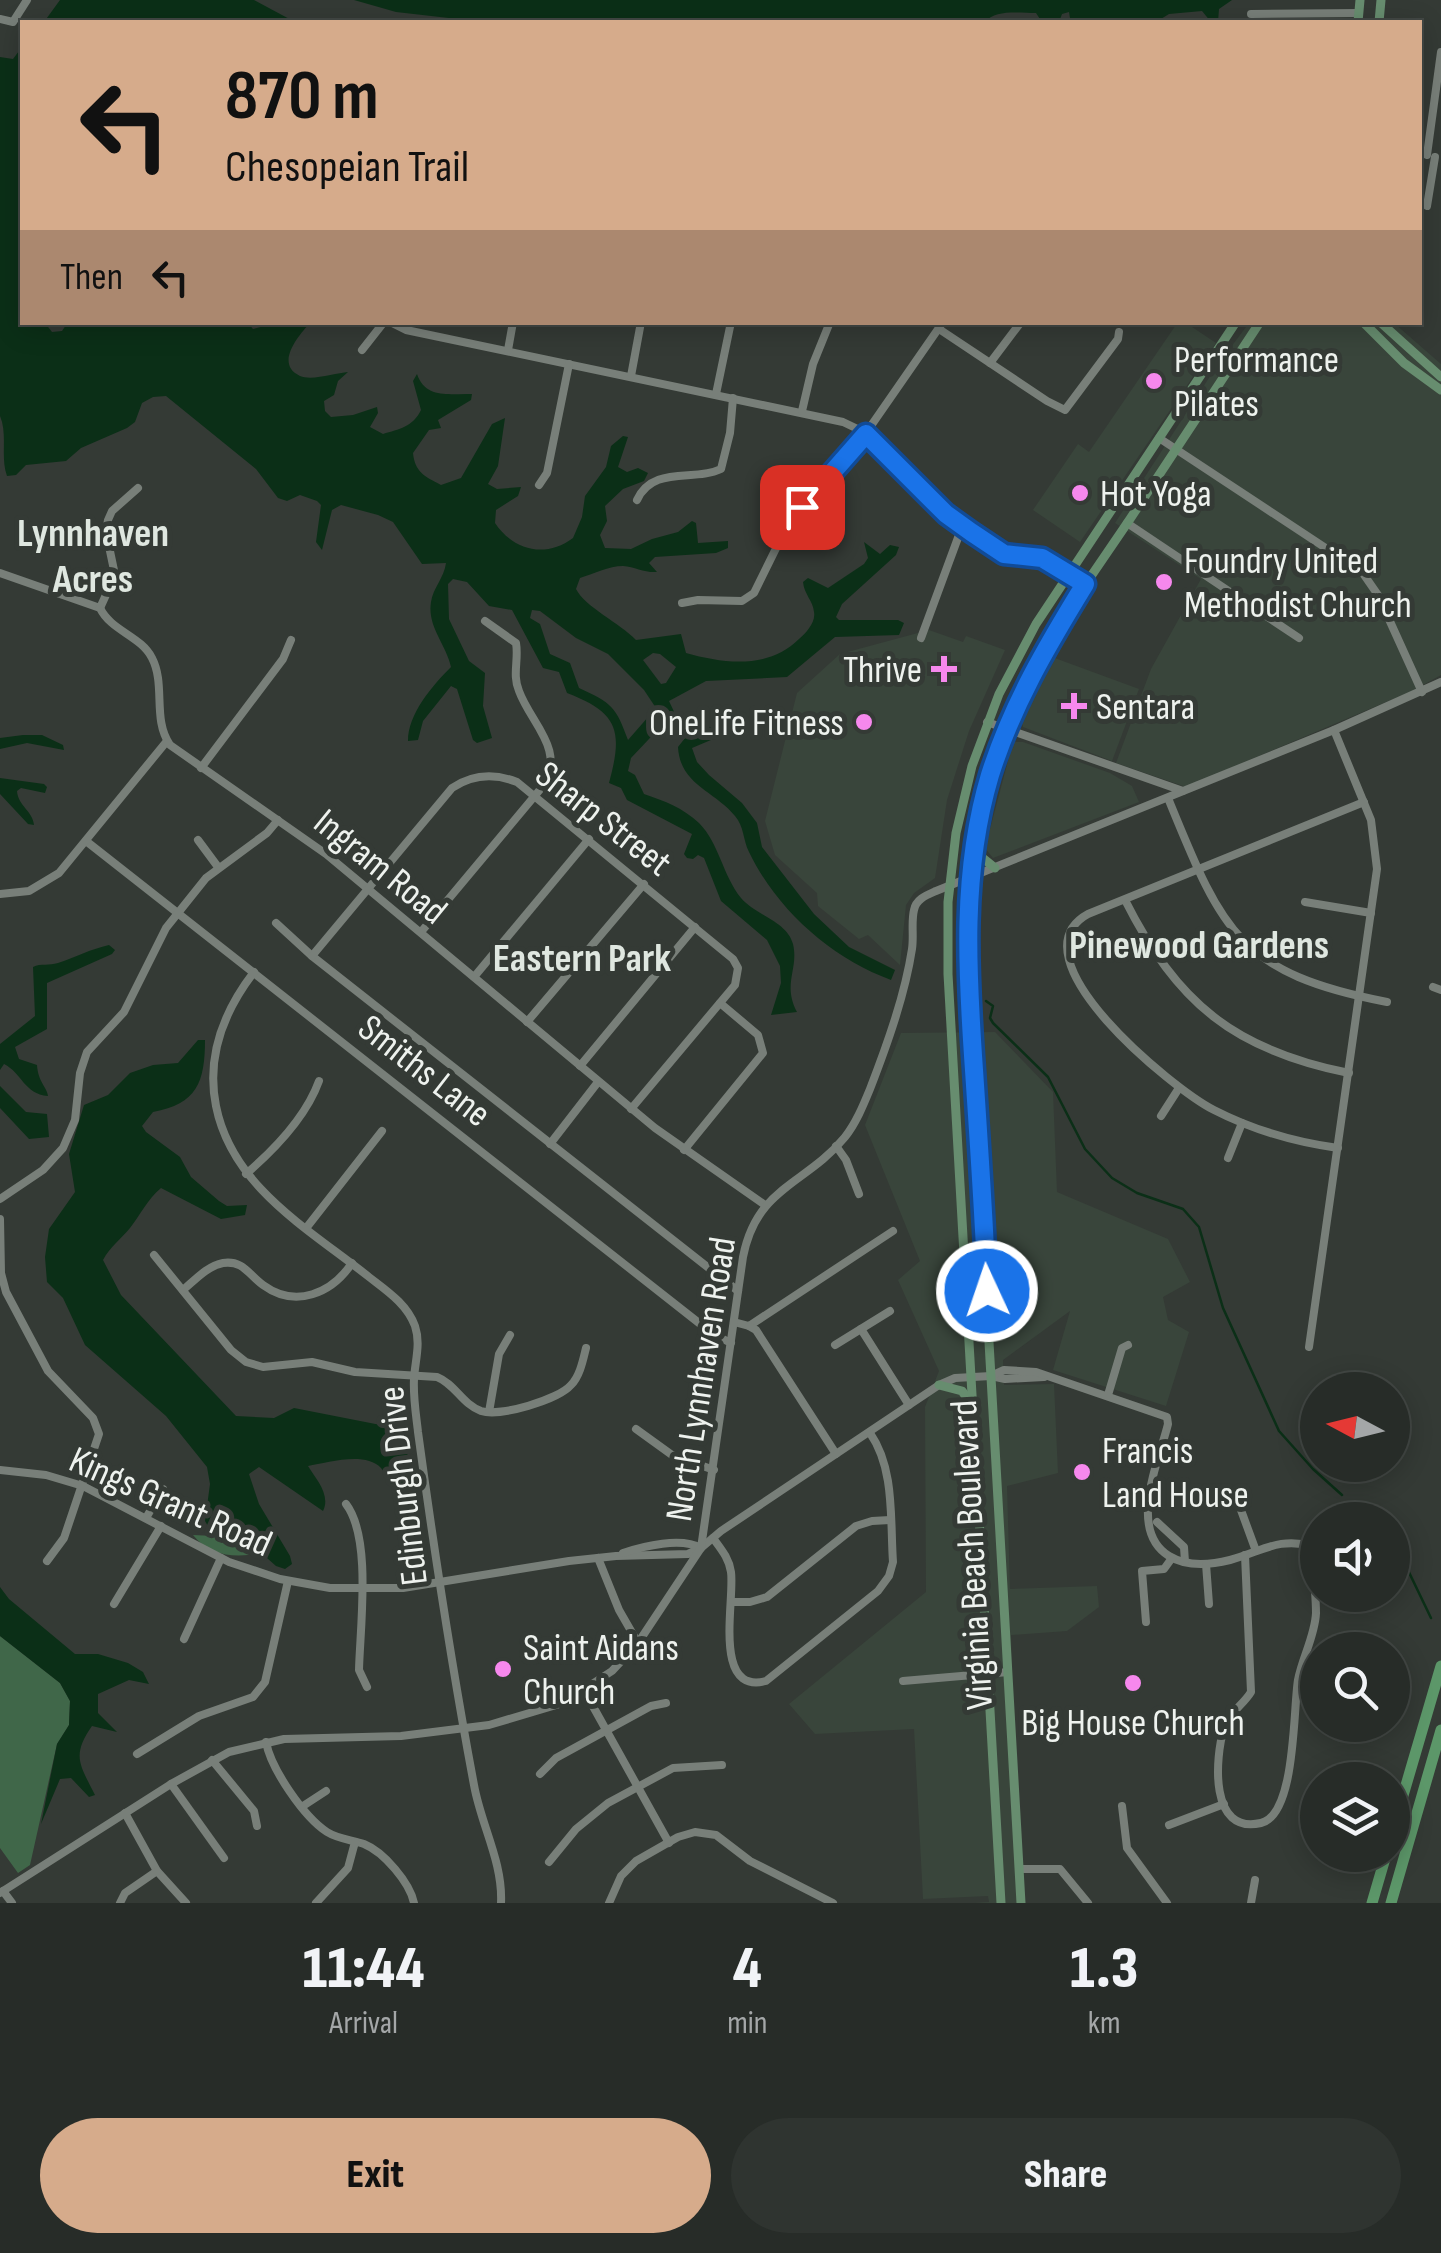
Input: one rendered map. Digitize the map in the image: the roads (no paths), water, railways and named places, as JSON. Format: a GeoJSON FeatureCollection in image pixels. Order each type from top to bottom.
{"type":"FeatureCollection","features":[{"type":"Feature","properties":{"kind":"highway"},"geometry":{"type":"LineString","coordinates":[[1410,1772],[1441,1666]]}},
{"type":"Feature","properties":{"kind":"highway"},"geometry":{"type":"LineString","coordinates":[[1391,1903],[1441,1730]]}},
{"type":"Feature","properties":{"kind":"highway"},"geometry":{"type":"LineString","coordinates":[[1372,1903],[1381,1872]]}},
{"type":"Feature","properties":{"kind":"main road"},"geometry":{"type":"LineString","coordinates":[[1359,18],[1360,0]]}},
{"type":"Feature","properties":{"kind":"main road","name":"Virginia Beach Boulevard"},"geometry":{"type":"LineString","coordinates":[[1001,1903],[947,953],[949,886],[962,804],[987,722],[1020,650],[1234,325]]}},
{"type":"Feature","properties":{"kind":"main road","name":"Virginia Beach Boulevard"},"geometry":{"type":"LineString","coordinates":[[1021,1903],[967,955],[974,850],[1006,728],[1039,658],[1258,325]]}},
{"type":"Feature","properties":{"kind":"main road"},"geometry":{"type":"LineString","coordinates":[[1365,325],[1404,363],[1441,390]]}},
{"type":"Feature","properties":{"kind":"main road"},"geometry":{"type":"LineString","coordinates":[[1383,325],[1441,377]]}},
{"type":"Feature","properties":{"kind":"main road"},"geometry":{"type":"LineString","coordinates":[[974,850],[995,868]]}},
{"type":"Feature","properties":{"kind":"main road"},"geometry":{"type":"LineString","coordinates":[[953,1060],[973,1059]]}},
{"type":"Feature","properties":{"kind":"main road"},"geometry":{"type":"LineString","coordinates":[[939,1385],[962,1392],[973,1406]]}},
{"type":"Feature","properties":{"kind":"street"},"geometry":{"type":"LineString","coordinates":[[0,19],[15,21],[27,0]]}},
{"type":"Feature","properties":{"kind":"street"},"geometry":{"type":"LineString","coordinates":[[1251,14],[1359,18]]}},
{"type":"Feature","properties":{"kind":"street"},"geometry":{"type":"LineString","coordinates":[[1427,206],[1441,52]]}},
{"type":"Feature","properties":{"kind":"street"},"geometry":{"type":"LineString","coordinates":[[362,350],[384,325]]}},
{"type":"Feature","properties":{"kind":"street"},"geometry":{"type":"LineString","coordinates":[[394,325],[843,422],[866,434],[932,502],[965,528],[1004,554],[1038,556],[1085,584]]}},
{"type":"Feature","properties":{"kind":"street"},"geometry":{"type":"LineString","coordinates":[[508,350],[512,325]]}},
{"type":"Feature","properties":{"kind":"street"},"geometry":{"type":"LineString","coordinates":[[631,376],[640,325]]}},
{"type":"Feature","properties":{"kind":"street"},"geometry":{"type":"LineString","coordinates":[[716,394],[730,325]]}},
{"type":"Feature","properties":{"kind":"street"},"geometry":{"type":"LineString","coordinates":[[802,411],[813,364],[829,325]]}},
{"type":"Feature","properties":{"kind":"street"},"geometry":{"type":"LineString","coordinates":[[990,363],[1019,325]]}},
{"type":"Feature","properties":{"kind":"street"},"geometry":{"type":"LineString","coordinates":[[682,604],[698,600],[732,602],[752,596],[784,529],[866,434],[941,326],[1062,410],[1070,408],[1120,332]]}},
{"type":"Feature","properties":{"kind":"street"},"geometry":{"type":"LineString","coordinates":[[539,485],[547,473],[569,364]]}},
{"type":"Feature","properties":{"kind":"street"},"geometry":{"type":"LineString","coordinates":[[637,500],[644,488],[669,476],[721,469],[730,434],[733,398]]}},
{"type":"Feature","properties":{"kind":"street"},"geometry":{"type":"LineString","coordinates":[[1158,438],[1362,572],[1378,594],[1422,692]]}},
{"type":"Feature","properties":{"kind":"street"},"geometry":{"type":"LineString","coordinates":[[100,608],[115,575],[106,532],[108,520],[112,511],[138,488]]}},
{"type":"Feature","properties":{"kind":"street"},"geometry":{"type":"LineString","coordinates":[[1127,523],[1299,638]]}},
{"type":"Feature","properties":{"kind":"street"},"geometry":{"type":"LineString","coordinates":[[922,638],[958,535],[965,528]]}},
{"type":"Feature","properties":{"kind":"street"},"geometry":{"type":"LineString","coordinates":[[0,572],[100,608],[106,619],[151,656],[157,670],[162,729],[167,741],[59,873],[38,888],[0,894]]}},
{"type":"Feature","properties":{"kind":"street"},"geometry":{"type":"LineString","coordinates":[[420,932],[551,771],[550,749],[519,691],[515,676],[516,643],[486,621]]}},
{"type":"Feature","properties":{"kind":"street"},"geometry":{"type":"LineString","coordinates":[[201,768],[283,659],[291,640]]}},
{"type":"Feature","properties":{"kind":"street","name":"North Lynnhaven Road"},"geometry":{"type":"LineString","coordinates":[[1,1892],[212,1760],[266,1742],[464,1730],[542,1711],[585,1692],[612,1671],[638,1643],[701,1548],[747,1238],[765,1205],[836,1146],[860,1112],[910,960],[915,906],[926,896],[949,886],[1334,730],[1441,682]]}},
{"type":"Feature","properties":{"kind":"street"},"geometry":{"type":"LineString","coordinates":[[987,722],[1183,792]]}},
{"type":"Feature","properties":{"kind":"street"},"geometry":{"type":"LineString","coordinates":[[1310,1347],[1377,855],[1364,802],[1334,730]]}},
{"type":"Feature","properties":{"kind":"street","name":"Ingram Road"},"geometry":{"type":"LineString","coordinates":[[167,741],[367,887],[631,1109],[765,1205]]}},
{"type":"Feature","properties":{"kind":"street","name":"Sharp Street"},"geometry":{"type":"LineString","coordinates":[[312,956],[435,805],[463,781],[501,776],[536,794],[733,959],[738,968],[738,982],[631,1109]]}},
{"type":"Feature","properties":{"kind":"street"},"geometry":{"type":"LineString","coordinates":[[1168,798],[1197,869],[1222,916],[1263,958],[1308,983],[1387,1002]]}},
{"type":"Feature","properties":{"kind":"street"},"geometry":{"type":"LineString","coordinates":[[1338,1148],[1298,1142],[1242,1123],[1179,1088],[1141,1057],[1107,1021],[1068,957],[1066,942],[1070,928],[1096,911],[1364,802]]}},
{"type":"Feature","properties":{"kind":"street"},"geometry":{"type":"LineString","coordinates":[[0,1199],[44,1170],[63,1148],[75,1120],[80,1073],[87,1052],[124,1012],[158,940],[199,885],[267,833],[278,820]]}},
{"type":"Feature","properties":{"kind":"street"},"geometry":{"type":"LineString","coordinates":[[474,976],[589,839]]}},
{"type":"Feature","properties":{"kind":"street","name":"Smiths Lane"},"geometry":{"type":"LineString","coordinates":[[86,840],[684,1311],[731,1343]]}},
{"type":"Feature","properties":{"kind":"street"},"geometry":{"type":"LineString","coordinates":[[198,840],[218,868]]}},
{"type":"Feature","properties":{"kind":"street"},"geometry":{"type":"LineString","coordinates":[[527,1022],[644,884]]}},
{"type":"Feature","properties":{"kind":"street"},"geometry":{"type":"LineString","coordinates":[[1125,900],[1162,966],[1218,1022],[1275,1053],[1349,1073]]}},
{"type":"Feature","properties":{"kind":"street"},"geometry":{"type":"LineString","coordinates":[[1305,902],[1372,913]]}},
{"type":"Feature","properties":{"kind":"street"},"geometry":{"type":"LineString","coordinates":[[276,923],[312,956],[738,1291]]}},
{"type":"Feature","properties":{"kind":"street"},"geometry":{"type":"LineString","coordinates":[[580,1066],[695,928]]}},
{"type":"Feature","properties":{"kind":"street","name":"Edinburgh Drive"},"geometry":{"type":"LineString","coordinates":[[254,972],[225,1017],[213,1070],[220,1124],[246,1174],[268,1197],[396,1298],[410,1316],[418,1342],[414,1398],[440,1582],[475,1791],[498,1866],[501,1903]]}},
{"type":"Feature","properties":{"kind":"street"},"geometry":{"type":"LineString","coordinates":[[684,1150],[762,1053],[758,1034],[720,1003]]}},
{"type":"Feature","properties":{"kind":"street"},"geometry":{"type":"LineString","coordinates":[[246,1174],[272,1150],[307,1107],[319,1081]]}},
{"type":"Feature","properties":{"kind":"street"},"geometry":{"type":"LineString","coordinates":[[550,1144],[598,1082]]}},
{"type":"Feature","properties":{"kind":"street"},"geometry":{"type":"LineString","coordinates":[[1160,1116],[1179,1088]]}},
{"type":"Feature","properties":{"kind":"street"},"geometry":{"type":"LineString","coordinates":[[1228,1158],[1242,1123]]}},
{"type":"Feature","properties":{"kind":"street"},"geometry":{"type":"LineString","coordinates":[[307,1227],[382,1131]]}},
{"type":"Feature","properties":{"kind":"street"},"geometry":{"type":"LineString","coordinates":[[836,1146],[859,1194]]}},
{"type":"Feature","properties":{"kind":"street"},"geometry":{"type":"LineString","coordinates":[[0,1219],[6,1292],[48,1371],[98,1428],[99,1439],[62,1543],[48,1561]]}},
{"type":"Feature","properties":{"kind":"street"},"geometry":{"type":"LineString","coordinates":[[748,1326],[893,1231]]}},
{"type":"Feature","properties":{"kind":"street"},"geometry":{"type":"LineString","coordinates":[[154,1255],[231,1350],[254,1365],[278,1368],[312,1362],[355,1372],[444,1380],[464,1400],[489,1412],[519,1408],[569,1388],[576,1380],[586,1348]]}},
{"type":"Feature","properties":{"kind":"street"},"geometry":{"type":"LineString","coordinates":[[183,1290],[214,1266],[229,1262],[242,1265],[272,1290],[307,1296],[331,1288],[352,1263]]}},
{"type":"Feature","properties":{"kind":"street"},"geometry":{"type":"LineString","coordinates":[[836,1346],[890,1311]]}},
{"type":"Feature","properties":{"kind":"street"},"geometry":{"type":"LineString","coordinates":[[734,1322],[756,1330],[836,1454]]}},
{"type":"Feature","properties":{"kind":"street"},"geometry":{"type":"LineString","coordinates":[[861,1329],[910,1405]]}},
{"type":"Feature","properties":{"kind":"street"},"geometry":{"type":"LineString","coordinates":[[489,1412],[499,1354],[510,1334]]}},
{"type":"Feature","properties":{"kind":"street"},"geometry":{"type":"LineString","coordinates":[[1108,1395],[1122,1348],[1128,1345]]}},
{"type":"Feature","properties":{"kind":"street"},"geometry":{"type":"LineString","coordinates":[[701,1548],[939,1385],[971,1376],[991,1376],[1002,1370],[1036,1372],[1161,1413],[1168,1420],[1148,1520],[1156,1543],[1172,1558],[1206,1564],[1285,1542],[1300,1544]]}},
{"type":"Feature","properties":{"kind":"street"},"geometry":{"type":"LineString","coordinates":[[636,1429],[672,1455],[714,1470]]}},
{"type":"Feature","properties":{"kind":"street"},"geometry":{"type":"LineString","coordinates":[[713,1538],[729,1562],[729,1636],[736,1670],[749,1682],[766,1681],[886,1583],[892,1562],[885,1460],[870,1432]]}},
{"type":"Feature","properties":{"kind":"street","name":"Kings Grant Road"},"geometry":{"type":"LineString","coordinates":[[0,1470],[46,1475],[83,1486],[221,1558],[288,1581],[360,1590],[616,1556],[638,1548],[690,1543],[701,1548]]}},
{"type":"Feature","properties":{"kind":"street"},"geometry":{"type":"LineString","coordinates":[[146,1518],[162,1490]]}},
{"type":"Feature","properties":{"kind":"street"},"geometry":{"type":"LineString","coordinates":[[1234,1492],[1256,1551]]}},
{"type":"Feature","properties":{"kind":"street"},"geometry":{"type":"LineString","coordinates":[[346,1504],[356,1524],[360,1670],[367,1688]]}},
{"type":"Feature","properties":{"kind":"street"},"geometry":{"type":"LineString","coordinates":[[731,1602],[767,1597],[856,1526],[872,1520],[890,1520]]}},
{"type":"Feature","properties":{"kind":"street"},"geometry":{"type":"LineString","coordinates":[[1157,1522],[1184,1547],[1185,1562]]}},
{"type":"Feature","properties":{"kind":"street"},"geometry":{"type":"LineString","coordinates":[[114,1604],[161,1526]]}},
{"type":"Feature","properties":{"kind":"street"},"geometry":{"type":"LineString","coordinates":[[1245,1555],[1252,1692],[1224,1730],[1217,1784],[1224,1804],[1238,1820],[1254,1823],[1272,1818],[1282,1800],[1298,1681],[1315,1612]]}},
{"type":"Feature","properties":{"kind":"street"},"geometry":{"type":"LineString","coordinates":[[184,1639],[221,1558]]}},
{"type":"Feature","properties":{"kind":"street"},"geometry":{"type":"LineString","coordinates":[[598,1558],[638,1643]]}},
{"type":"Feature","properties":{"kind":"street"},"geometry":{"type":"LineString","coordinates":[[1146,1622],[1142,1571],[1164,1569],[1172,1558]]}},
{"type":"Feature","properties":{"kind":"street"},"geometry":{"type":"LineString","coordinates":[[1206,1564],[1209,1604]]}},
{"type":"Feature","properties":{"kind":"street"},"geometry":{"type":"LineString","coordinates":[[137,1754],[199,1716],[258,1693],[265,1682],[288,1581]]}},
{"type":"Feature","properties":{"kind":"street"},"geometry":{"type":"LineString","coordinates":[[902,1681],[1008,1672]]}},
{"type":"Feature","properties":{"kind":"street"},"geometry":{"type":"LineString","coordinates":[[585,1692],[669,1842]]}},
{"type":"Feature","properties":{"kind":"street"},"geometry":{"type":"LineString","coordinates":[[540,1774],[556,1758],[651,1706],[666,1703]]}},
{"type":"Feature","properties":{"kind":"street"},"geometry":{"type":"LineString","coordinates":[[266,1742],[273,1767],[303,1806],[329,1834],[371,1848],[382,1856],[411,1892],[414,1903]]}},
{"type":"Feature","properties":{"kind":"street"},"geometry":{"type":"LineString","coordinates":[[212,1760],[254,1811],[257,1826]]}},
{"type":"Feature","properties":{"kind":"street"},"geometry":{"type":"LineString","coordinates":[[549,1862],[584,1821],[663,1772],[684,1766],[722,1765]]}},
{"type":"Feature","properties":{"kind":"street"},"geometry":{"type":"LineString","coordinates":[[171,1784],[224,1858]]}},
{"type":"Feature","properties":{"kind":"street"},"geometry":{"type":"LineString","coordinates":[[303,1806],[326,1791]]}},
{"type":"Feature","properties":{"kind":"street"},"geometry":{"type":"LineString","coordinates":[[1168,1826],[1224,1804]]}},
{"type":"Feature","properties":{"kind":"street"},"geometry":{"type":"LineString","coordinates":[[1122,1806],[1127,1848],[1166,1903]]}},
{"type":"Feature","properties":{"kind":"street"},"geometry":{"type":"LineString","coordinates":[[125,1813],[157,1870],[186,1903]]}},
{"type":"Feature","properties":{"kind":"street"},"geometry":{"type":"LineString","coordinates":[[998,1830],[1018,1829]]}},
{"type":"Feature","properties":{"kind":"street"},"geometry":{"type":"LineString","coordinates":[[609,1903],[628,1868],[687,1833],[710,1833],[750,1861],[833,1903]]}},
{"type":"Feature","properties":{"kind":"street"},"geometry":{"type":"LineString","coordinates":[[316,1903],[348,1868],[355,1842]]}},
{"type":"Feature","properties":{"kind":"street"},"geometry":{"type":"LineString","coordinates":[[1019,1868],[1060,1869],[1088,1903]]}},
{"type":"Feature","properties":{"kind":"street"},"geometry":{"type":"LineString","coordinates":[[120,1903],[125,1893],[157,1870]]}},
{"type":"Feature","properties":{"kind":"street"},"geometry":{"type":"LineString","coordinates":[[1252,1903],[1255,1880]]}},
{"type":"Feature","properties":{"kind":"street"},"geometry":{"type":"LineString","coordinates":[[1,1892],[12,1903]]}},
{"type":"Feature","properties":{"kind":"waterway"},"geometry":{"type":"LineString","coordinates":[[986,1001],[993,1006],[993,1023],[1048,1077],[1085,1149],[1112,1178],[1137,1193],[1183,1209],[1199,1227],[1223,1308],[1279,1431],[1342,1495]]}},
{"type":"Feature","properties":{"kind":"waterway"},"geometry":{"type":"LineString","coordinates":[[1410,1574],[1431,1618]]}},
{"type":"Feature","properties":{"kind":"place","name":"Performance Pilates"},"geometry":{"type":"Point","coordinates":[1154,381]}},
{"type":"Feature","properties":{"kind":"place","name":"Hot Yoga"},"geometry":{"type":"Point","coordinates":[1080,493]}},
{"type":"Feature","properties":{"kind":"place","name":"Foundry United Methodist Church"},"geometry":{"type":"Point","coordinates":[1164,582]}},
{"type":"Feature","properties":{"kind":"place","name":"Thrive"},"geometry":{"type":"Point","coordinates":[944,669]}},
{"type":"Feature","properties":{"kind":"place","name":"Sentara"},"geometry":{"type":"Point","coordinates":[1074,706]}},
{"type":"Feature","properties":{"kind":"place","name":"OneLife Fitness"},"geometry":{"type":"Point","coordinates":[864,722]}},
{"type":"Feature","properties":{"kind":"place","name":"Francis Land House"},"geometry":{"type":"Point","coordinates":[1082,1472]}},
{"type":"Feature","properties":{"kind":"place","name":"Saint Aidans Church"},"geometry":{"type":"Point","coordinates":[503,1669]}},
{"type":"Feature","properties":{"kind":"place","name":"Big House Church"},"geometry":{"type":"Point","coordinates":[1133,1683]}},
{"type":"Feature","properties":{"kind":"district","name":"Lynnhaven Acres"},"geometry":{"type":"Point","coordinates":[93,555]}},
{"type":"Feature","properties":{"kind":"district","name":"Pinewood Gardens"},"geometry":{"type":"Point","coordinates":[1199,944]}},
{"type":"Feature","properties":{"kind":"district","name":"Eastern Park"},"geometry":{"type":"Point","coordinates":[582,957]}}]}
